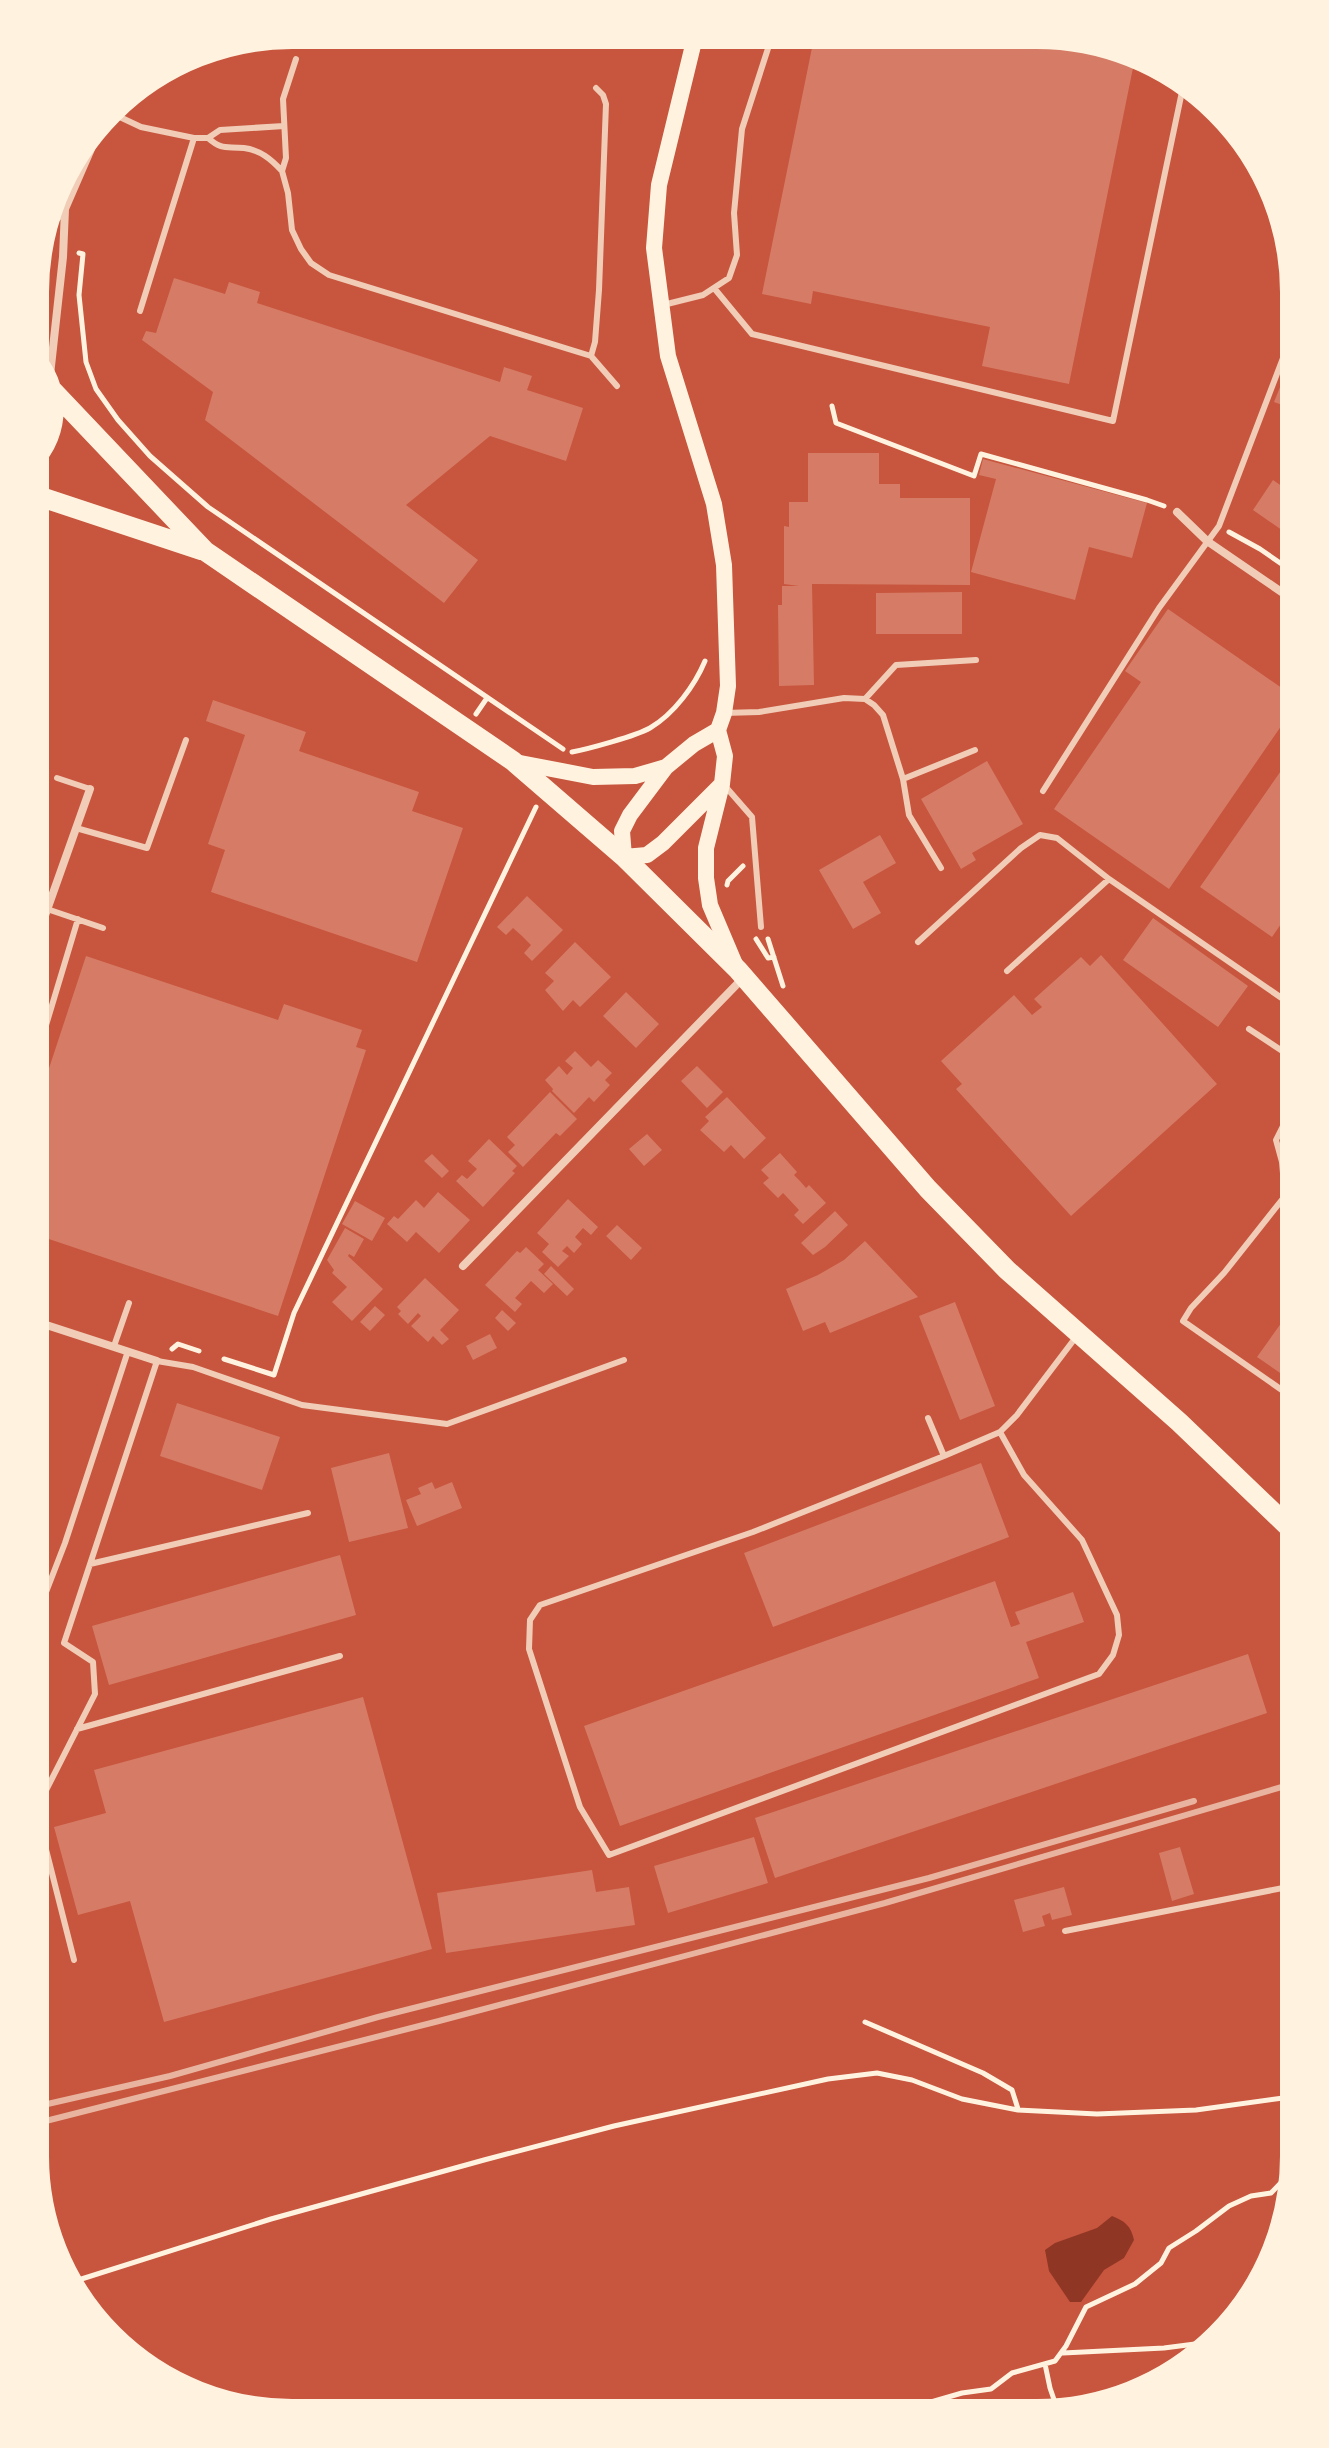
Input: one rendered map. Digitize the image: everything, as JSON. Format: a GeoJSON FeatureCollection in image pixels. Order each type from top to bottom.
{"type":"FeatureCollection","features":[{"type":"Feature","properties":{"kind":"main road"},"geometry":{"type":"LineString","coordinates":[[693,44],[659,185],[654,248],[668,356],[714,504],[724,565],[728,686],[718,730],[725,756],[722,784],[706,848],[706,878],[710,905],[741,974]]}},
{"type":"Feature","properties":{"kind":"main road"},"geometry":{"type":"LineString","coordinates":[[44,372],[51,386],[205,551],[513,761],[624,857],[741,974],[928,1189],[1007,1270],[1179,1422],[1284,1523]]}},
{"type":"Feature","properties":{"kind":"main road"},"geometry":{"type":"LineString","coordinates":[[44,445],[53,425],[51,386]]}},
{"type":"Feature","properties":{"kind":"main road"},"geometry":{"type":"LineString","coordinates":[[44,498],[205,551]]}},
{"type":"Feature","properties":{"kind":"main road"},"geometry":{"type":"LineString","coordinates":[[624,857],[622,831],[630,815],[666,767],[694,744],[718,730]]}},
{"type":"Feature","properties":{"kind":"main road"},"geometry":{"type":"LineString","coordinates":[[513,761],[593,777],[635,776],[666,767]]}},
{"type":"Feature","properties":{"kind":"main road"},"geometry":{"type":"LineString","coordinates":[[624,857],[647,855],[722,784]]}},
{"type":"Feature","properties":{"kind":"street"},"geometry":{"type":"LineString","coordinates":[[54,220],[65,209],[94,143]]}},
{"type":"Feature","properties":{"kind":"street"},"geometry":{"type":"LineString","coordinates":[[51,386],[65,209]]}},
{"type":"Feature","properties":{"kind":"street"},"geometry":{"type":"LineString","coordinates":[[1177,512],[1207,541],[1285,594]]}},
{"type":"Feature","properties":{"kind":"street"},"geometry":{"type":"LineString","coordinates":[[44,918],[90,789]]}},
{"type":"Feature","properties":{"kind":"street"},"geometry":{"type":"LineString","coordinates":[[463,1266],[741,974]]}},
{"type":"Feature","properties":{"kind":"street"},"geometry":{"type":"LineString","coordinates":[[44,1324],[157,1361]]}},
{"type":"Feature","properties":{"kind":"lane"},"geometry":{"type":"LineString","coordinates":[[660,306],[703,295],[729,278],[737,255],[734,213],[742,129],[769,44]]}},
{"type":"Feature","properties":{"kind":"lane"},"geometry":{"type":"LineString","coordinates":[[296,59],[283,99],[286,158],[282,171],[292,230],[311,263],[329,275],[591,356],[617,386]]}},
{"type":"Feature","properties":{"kind":"lane"},"geometry":{"type":"LineString","coordinates":[[591,356],[599,290],[606,104],[596,88]]}},
{"type":"Feature","properties":{"kind":"lane"},"geometry":{"type":"LineString","coordinates":[[714,288],[752,334],[1113,421],[1182,92]]}},
{"type":"Feature","properties":{"kind":"lane"},"geometry":{"type":"LineString","coordinates":[[119,116],[141,127],[194,138],[208,138],[220,130],[284,126]]}},
{"type":"Feature","properties":{"kind":"lane"},"geometry":{"type":"LineString","coordinates":[[140,311],[194,138]]}},
{"type":"Feature","properties":{"kind":"lane"},"geometry":{"type":"LineString","coordinates":[[208,138],[220,148],[246,148],[262,153],[282,171]]}},
{"type":"Feature","properties":{"kind":"lane"},"geometry":{"type":"LineString","coordinates":[[1043,791],[1159,608],[1219,526],[1285,353]]}},
{"type":"Feature","properties":{"kind":"lane"},"geometry":{"type":"LineString","coordinates":[[865,699],[896,665],[976,660]]}},
{"type":"Feature","properties":{"kind":"lane"},"geometry":{"type":"LineString","coordinates":[[724,713],[759,712],[844,698],[865,699],[874,705],[883,715],[903,779],[909,815],[941,868]]}},
{"type":"Feature","properties":{"kind":"lane"},"geometry":{"type":"LineString","coordinates":[[76,828],[147,848],[186,740]]}},
{"type":"Feature","properties":{"kind":"lane"},"geometry":{"type":"LineString","coordinates":[[903,779],[975,750]]}},
{"type":"Feature","properties":{"kind":"lane"},"geometry":{"type":"LineString","coordinates":[[57,778],[90,789]]}},
{"type":"Feature","properties":{"kind":"lane"},"geometry":{"type":"LineString","coordinates":[[722,784],[752,817],[761,927]]}},
{"type":"Feature","properties":{"kind":"lane"},"geometry":{"type":"LineString","coordinates":[[918,942],[1021,848],[1040,835],[1057,838],[1109,879],[1285,1000]]}},
{"type":"Feature","properties":{"kind":"lane"},"geometry":{"type":"LineString","coordinates":[[1007,971],[1109,879]]}},
{"type":"Feature","properties":{"kind":"lane"},"geometry":{"type":"LineString","coordinates":[[47,909],[103,928]]}},
{"type":"Feature","properties":{"kind":"lane"},"geometry":{"type":"LineString","coordinates":[[44,1032],[78,919]]}},
{"type":"Feature","properties":{"kind":"lane"},"geometry":{"type":"LineString","coordinates":[[1249,1029],[1285,1052]]}},
{"type":"Feature","properties":{"kind":"lane"},"geometry":{"type":"LineString","coordinates":[[1285,1123],[1276,1140],[1285,1191]]}},
{"type":"Feature","properties":{"kind":"lane"},"geometry":{"type":"LineString","coordinates":[[1284,1392],[1183,1321],[1285,1197]]}},
{"type":"Feature","properties":{"kind":"lane"},"geometry":{"type":"LineString","coordinates":[[114,1346],[129,1303]]}},
{"type":"Feature","properties":{"kind":"lane"},"geometry":{"type":"LineString","coordinates":[[1000,1432],[1024,1475],[1082,1540],[1117,1615],[1119,1635],[1113,1655],[1099,1674],[609,1855],[580,1807],[529,1649],[530,1620],[540,1605],[753,1532],[1000,1432],[1017,1415],[1079,1335]]}},
{"type":"Feature","properties":{"kind":"lane"},"geometry":{"type":"LineString","coordinates":[[44,1597],[128,1351]]}},
{"type":"Feature","properties":{"kind":"lane"},"geometry":{"type":"LineString","coordinates":[[44,1794],[95,1694],[93,1662],[64,1643],[157,1361],[193,1367],[302,1405],[447,1424],[624,1360]]}},
{"type":"Feature","properties":{"kind":"lane"},"geometry":{"type":"LineString","coordinates":[[928,1418],[944,1456]]}},
{"type":"Feature","properties":{"kind":"lane"},"geometry":{"type":"LineString","coordinates":[[90,1564],[308,1513]]}},
{"type":"Feature","properties":{"kind":"lane"},"geometry":{"type":"LineString","coordinates":[[77,1729],[340,1656]]}},
{"type":"Feature","properties":{"kind":"lane"},"geometry":{"type":"LineString","coordinates":[[44,1842],[74,1960]]}},
{"type":"Feature","properties":{"kind":"lane"},"geometry":{"type":"LineString","coordinates":[[1065,1931],[1284,1888]]}},
{"type":"Feature","properties":{"kind":"path"},"geometry":{"type":"LineString","coordinates":[[83,254],[79,295],[86,362],[96,389],[150,456],[208,507],[557,747],[570,752],[586,750],[650,728],[673,708],[698,678],[709,653]]}},
{"type":"Feature","properties":{"kind":"path"},"geometry":{"type":"LineString","coordinates":[[832,406],[836,423],[974,476],[981,454],[1147,500]]}},
{"type":"Feature","properties":{"kind":"path"},"geometry":{"type":"LineString","coordinates":[[1219,526],[1285,566]]}},
{"type":"Feature","properties":{"kind":"path"},"geometry":{"type":"LineString","coordinates":[[219,1357],[274,1375],[294,1313],[545,788]]}},
{"type":"Feature","properties":{"kind":"path"},"geometry":{"type":"LineString","coordinates":[[761,927],[769,941],[782,984],[787,1028]]}},
{"type":"Feature","properties":{"kind":"path"},"geometry":{"type":"LineString","coordinates":[[157,1361],[178,1344],[205,1353]]}},
{"type":"Feature","properties":{"kind":"path"},"geometry":{"type":"LineString","coordinates":[[865,2022],[983,2073],[1012,2090],[1018,2110]]}},
{"type":"Feature","properties":{"kind":"path"},"geometry":{"type":"LineString","coordinates":[[78,2280],[271,2219],[484,2160],[614,2126],[828,2079],[877,2073],[912,2080],[962,2099],[1018,2110],[1097,2114],[1196,2110],[1284,2098]]}},
{"type":"Feature","properties":{"kind":"path"},"geometry":{"type":"LineString","coordinates":[[924,2404],[962,2393],[991,2389],[1012,2373],[1055,2361],[1086,2307],[1135,2284],[1161,2263],[1169,2248],[1229,2206],[1251,2196],[1271,2193],[1283,2180]]}},
{"type":"Feature","properties":{"kind":"path"},"geometry":{"type":"LineString","coordinates":[[1251,2282],[1273,2232]]}},
{"type":"Feature","properties":{"kind":"path"},"geometry":{"type":"LineString","coordinates":[[1062,2353],[1198,2344]]}},
{"type":"Feature","properties":{"kind":"path"},"geometry":{"type":"LineString","coordinates":[[1045,2364],[1055,2403]]}},
{"type":"Feature","properties":{"kind":"shaded area"},"geometry":{"type":"Polygon","coordinates":[[[1112,2216],[1127,2225],[1134,2240],[1124,2258],[1104,2270],[1081,2302],[1070,2302],[1049,2271],[1045,2250],[1055,2243],[1097,2228],[1112,2216]]]}},
{"type":"Feature","properties":{"kind":"building"},"geometry":{"type":"Polygon","coordinates":[[[813,44],[1069,46],[1117,57],[1134,64],[1069,384],[982,366],[990,327],[813,291],[811,304],[762,294],[813,44]]]}},
{"type":"Feature","properties":{"kind":"building"},"geometry":{"type":"Polygon","coordinates":[[[174,278],[225,294],[229,282],[260,292],[257,303],[500,382],[504,367],[532,376],[527,390],[583,408],[566,461],[490,436],[406,505],[478,560],[444,603],[205,420],[213,392],[142,340],[146,331],[156,333],[174,278]]]}},
{"type":"Feature","properties":{"kind":"building"},"geometry":{"type":"Polygon","coordinates":[[[1285,375],[1285,406],[1274,402],[1285,375]]]}},
{"type":"Feature","properties":{"kind":"building"},"geometry":{"type":"Polygon","coordinates":[[[808,453],[879,453],[879,484],[900,484],[900,498],[970,498],[970,585],[812,584],[814,685],[779,686],[778,605],[782,605],[782,586],[799,586],[784,584],[784,526],[789,527],[789,502],[808,502],[808,453]]]}},
{"type":"Feature","properties":{"kind":"building"},"geometry":{"type":"Polygon","coordinates":[[[983,459],[1147,503],[1132,558],[1089,547],[1075,600],[971,572],[996,479],[979,475],[983,459]]]}},
{"type":"Feature","properties":{"kind":"building"},"geometry":{"type":"Polygon","coordinates":[[[1273,480],[1285,488],[1285,532],[1253,510],[1273,480]]]}},
{"type":"Feature","properties":{"kind":"building"},"geometry":{"type":"Polygon","coordinates":[[[962,592],[962,634],[876,634],[876,593],[962,592]]]}},
{"type":"Feature","properties":{"kind":"building"},"geometry":{"type":"Polygon","coordinates":[[[1168,609],[1285,690],[1285,721],[1169,889],[1054,809],[1141,682],[1125,671],[1168,609]]]}},
{"type":"Feature","properties":{"kind":"building"},"geometry":{"type":"Polygon","coordinates":[[[213,700],[306,732],[299,751],[419,792],[412,811],[463,828],[417,962],[211,892],[225,850],[208,844],[245,735],[206,721],[213,700]]]}},
{"type":"Feature","properties":{"kind":"building"},"geometry":{"type":"Polygon","coordinates":[[[987,761],[1023,824],[972,853],[976,860],[961,869],[921,799],[987,761]]]}},
{"type":"Feature","properties":{"kind":"building"},"geometry":{"type":"Polygon","coordinates":[[[1285,765],[1285,919],[1272,937],[1200,887],[1285,765]]]}},
{"type":"Feature","properties":{"kind":"building"},"geometry":{"type":"Polygon","coordinates":[[[880,835],[896,863],[863,882],[881,913],[853,929],[819,870],[880,835]]]}},
{"type":"Feature","properties":{"kind":"building"},"geometry":{"type":"Polygon","coordinates":[[[527,896],[563,930],[532,961],[524,953],[531,945],[522,936],[513,928],[506,935],[497,927],[527,896]]]}},
{"type":"Feature","properties":{"kind":"building"},"geometry":{"type":"Polygon","coordinates":[[[1153,918],[1248,986],[1218,1027],[1123,960],[1153,918]]]}},
{"type":"Feature","properties":{"kind":"building"},"geometry":{"type":"Polygon","coordinates":[[[575,942],[611,977],[580,1007],[573,1000],[563,1011],[545,990],[554,981],[545,973],[575,942]]]}},
{"type":"Feature","properties":{"kind":"building"},"geometry":{"type":"Polygon","coordinates":[[[1101,955],[1217,1084],[1071,1216],[956,1089],[962,1084],[941,1061],[1014,995],[1032,1015],[1042,1007],[1034,999],[1081,957],[1090,966],[1101,955]]]}},
{"type":"Feature","properties":{"kind":"building"},"geometry":{"type":"Polygon","coordinates":[[[86,956],[278,1020],[284,1004],[362,1030],[356,1047],[366,1050],[278,1316],[44,1237],[44,1084],[86,956]]]}},
{"type":"Feature","properties":{"kind":"building"},"geometry":{"type":"Polygon","coordinates":[[[626,992],[659,1024],[636,1048],[603,1016],[626,992]]]}},
{"type":"Feature","properties":{"kind":"building"},"geometry":{"type":"Polygon","coordinates":[[[575,1051],[591,1067],[598,1060],[612,1073],[605,1080],[610,1085],[594,1102],[589,1097],[574,1113],[545,1080],[559,1066],[567,1075],[573,1068],[565,1061],[575,1051]]]}},
{"type":"Feature","properties":{"kind":"building"},"geometry":{"type":"Polygon","coordinates":[[[697,1066],[723,1092],[707,1108],[681,1081],[697,1066]]]}},
{"type":"Feature","properties":{"kind":"building"},"geometry":{"type":"Polygon","coordinates":[[[550,1092],[577,1119],[560,1136],[556,1133],[523,1167],[508,1152],[515,1145],[507,1137],[550,1092]]]}},
{"type":"Feature","properties":{"kind":"building"},"geometry":{"type":"Polygon","coordinates":[[[727,1097],[766,1138],[744,1159],[731,1145],[724,1152],[700,1130],[709,1121],[705,1117],[727,1097]]]}},
{"type":"Feature","properties":{"kind":"building"},"geometry":{"type":"Polygon","coordinates":[[[647,1134],[662,1150],[644,1166],[629,1149],[647,1134]]]}},
{"type":"Feature","properties":{"kind":"building"},"geometry":{"type":"Polygon","coordinates":[[[489,1139],[517,1166],[512,1171],[515,1173],[483,1207],[456,1181],[462,1175],[467,1179],[477,1169],[468,1161],[489,1139]]]}},
{"type":"Feature","properties":{"kind":"building"},"geometry":{"type":"Polygon","coordinates":[[[780,1153],[797,1172],[794,1175],[826,1203],[803,1224],[794,1215],[799,1210],[785,1195],[783,1193],[778,1198],[763,1183],[769,1178],[761,1170],[780,1153]]]}},
{"type":"Feature","properties":{"kind":"building"},"geometry":{"type":"Polygon","coordinates":[[[432,1154],[449,1171],[442,1178],[424,1161],[432,1154]]]}},
{"type":"Feature","properties":{"kind":"building"},"geometry":{"type":"Polygon","coordinates":[[[438,1192],[470,1220],[439,1253],[416,1232],[407,1242],[387,1224],[394,1216],[398,1219],[416,1200],[424,1208],[438,1192]]]}},
{"type":"Feature","properties":{"kind":"building"},"geometry":{"type":"Polygon","coordinates":[[[568,1199],[598,1227],[591,1235],[583,1228],[575,1237],[582,1244],[574,1253],[567,1246],[562,1251],[569,1256],[558,1267],[542,1252],[549,1244],[537,1233],[568,1199]]]}},
{"type":"Feature","properties":{"kind":"building"},"geometry":{"type":"Polygon","coordinates":[[[355,1201],[385,1218],[372,1241],[342,1224],[355,1201]]]}},
{"type":"Feature","properties":{"kind":"building"},"geometry":{"type":"Polygon","coordinates":[[[835,1211],[848,1225],[813,1255],[801,1243],[835,1211]]]}},
{"type":"Feature","properties":{"kind":"building"},"geometry":{"type":"Polygon","coordinates":[[[617,1225],[642,1248],[631,1260],[606,1236],[617,1225]]]}},
{"type":"Feature","properties":{"kind":"building"},"geometry":{"type":"Polygon","coordinates":[[[345,1228],[364,1239],[354,1257],[348,1256],[383,1289],[352,1321],[332,1302],[347,1287],[332,1273],[334,1270],[327,1260],[345,1228]]]}},
{"type":"Feature","properties":{"kind":"building"},"geometry":{"type":"Polygon","coordinates":[[[865,1241],[918,1297],[830,1333],[825,1322],[803,1331],[786,1289],[844,1260],[865,1241]]]}},
{"type":"Feature","properties":{"kind":"building"},"geometry":{"type":"Polygon","coordinates":[[[526,1247],[544,1264],[538,1270],[553,1284],[544,1293],[531,1281],[515,1298],[522,1304],[515,1312],[485,1285],[517,1251],[520,1253],[526,1247]]]}},
{"type":"Feature","properties":{"kind":"building"},"geometry":{"type":"Polygon","coordinates":[[[551,1266],[574,1289],[567,1296],[544,1274],[551,1266]]]}},
{"type":"Feature","properties":{"kind":"building"},"geometry":{"type":"Polygon","coordinates":[[[425,1278],[459,1310],[440,1330],[449,1339],[442,1345],[433,1336],[428,1342],[411,1326],[421,1316],[418,1313],[408,1324],[398,1314],[401,1311],[397,1307],[425,1278]]]}},
{"type":"Feature","properties":{"kind":"building"},"geometry":{"type":"Polygon","coordinates":[[[955,1302],[995,1406],[960,1420],[919,1316],[955,1302]]]}},
{"type":"Feature","properties":{"kind":"building"},"geometry":{"type":"Polygon","coordinates":[[[375,1306],[385,1315],[370,1331],[360,1322],[375,1306]]]}},
{"type":"Feature","properties":{"kind":"building"},"geometry":{"type":"Polygon","coordinates":[[[502,1310],[516,1323],[508,1331],[495,1318],[502,1310]]]}},
{"type":"Feature","properties":{"kind":"building"},"geometry":{"type":"Polygon","coordinates":[[[1284,1318],[1284,1376],[1257,1357],[1284,1318]]]}},
{"type":"Feature","properties":{"kind":"building"},"geometry":{"type":"Polygon","coordinates":[[[490,1334],[497,1348],[473,1360],[466,1346],[490,1334]]]}},
{"type":"Feature","properties":{"kind":"building"},"geometry":{"type":"Polygon","coordinates":[[[177,1403],[280,1437],[262,1490],[160,1456],[177,1403]]]}},
{"type":"Feature","properties":{"kind":"building"},"geometry":{"type":"Polygon","coordinates":[[[389,1453],[408,1528],[349,1542],[331,1468],[389,1453]]]}},
{"type":"Feature","properties":{"kind":"building"},"geometry":{"type":"Polygon","coordinates":[[[981,1463],[1009,1537],[773,1627],[744,1553],[981,1463]]]}},
{"type":"Feature","properties":{"kind":"building"},"geometry":{"type":"Polygon","coordinates":[[[432,1482],[435,1489],[452,1482],[462,1508],[417,1526],[406,1500],[421,1494],[418,1488],[432,1482]]]}},
{"type":"Feature","properties":{"kind":"building"},"geometry":{"type":"Polygon","coordinates":[[[340,1555],[356,1615],[109,1685],[92,1626],[340,1555]]]}},
{"type":"Feature","properties":{"kind":"building"},"geometry":{"type":"Polygon","coordinates":[[[995,1581],[1011,1627],[1020,1624],[1015,1612],[1073,1592],[1084,1622],[1026,1642],[1039,1678],[620,1826],[584,1726],[995,1581]]]}},
{"type":"Feature","properties":{"kind":"building"},"geometry":{"type":"Polygon","coordinates":[[[1248,1654],[1267,1713],[775,1878],[755,1818],[1248,1654]]]}},
{"type":"Feature","properties":{"kind":"building"},"geometry":{"type":"Polygon","coordinates":[[[363,1697],[432,1949],[164,2022],[130,1901],[78,1915],[54,1827],[106,1813],[94,1770],[363,1697]]]}},
{"type":"Feature","properties":{"kind":"building"},"geometry":{"type":"Polygon","coordinates":[[[754,1837],[768,1883],[668,1913],[654,1866],[754,1837]]]}},
{"type":"Feature","properties":{"kind":"building"},"geometry":{"type":"Polygon","coordinates":[[[1180,1847],[1194,1894],[1172,1901],[1159,1853],[1180,1847]]]}},
{"type":"Feature","properties":{"kind":"building"},"geometry":{"type":"Polygon","coordinates":[[[592,1870],[596,1892],[629,1887],[635,1925],[446,1953],[437,1893],[592,1870]]]}},
{"type":"Feature","properties":{"kind":"building"},"geometry":{"type":"Polygon","coordinates":[[[1064,1887],[1072,1915],[1052,1920],[1050,1913],[1042,1916],[1045,1926],[1023,1932],[1014,1900],[1064,1887]]]}},
{"type":"Feature","properties":{"kind":"railway"},"geometry":{"type":"LineString","coordinates":[[44,2121],[885,1903],[1284,1786]]}},
{"type":"Feature","properties":{"kind":"railway"},"geometry":{"type":"LineString","coordinates":[[44,2105],[170,2076],[378,2017],[929,1878],[1194,1801]]}}]}
